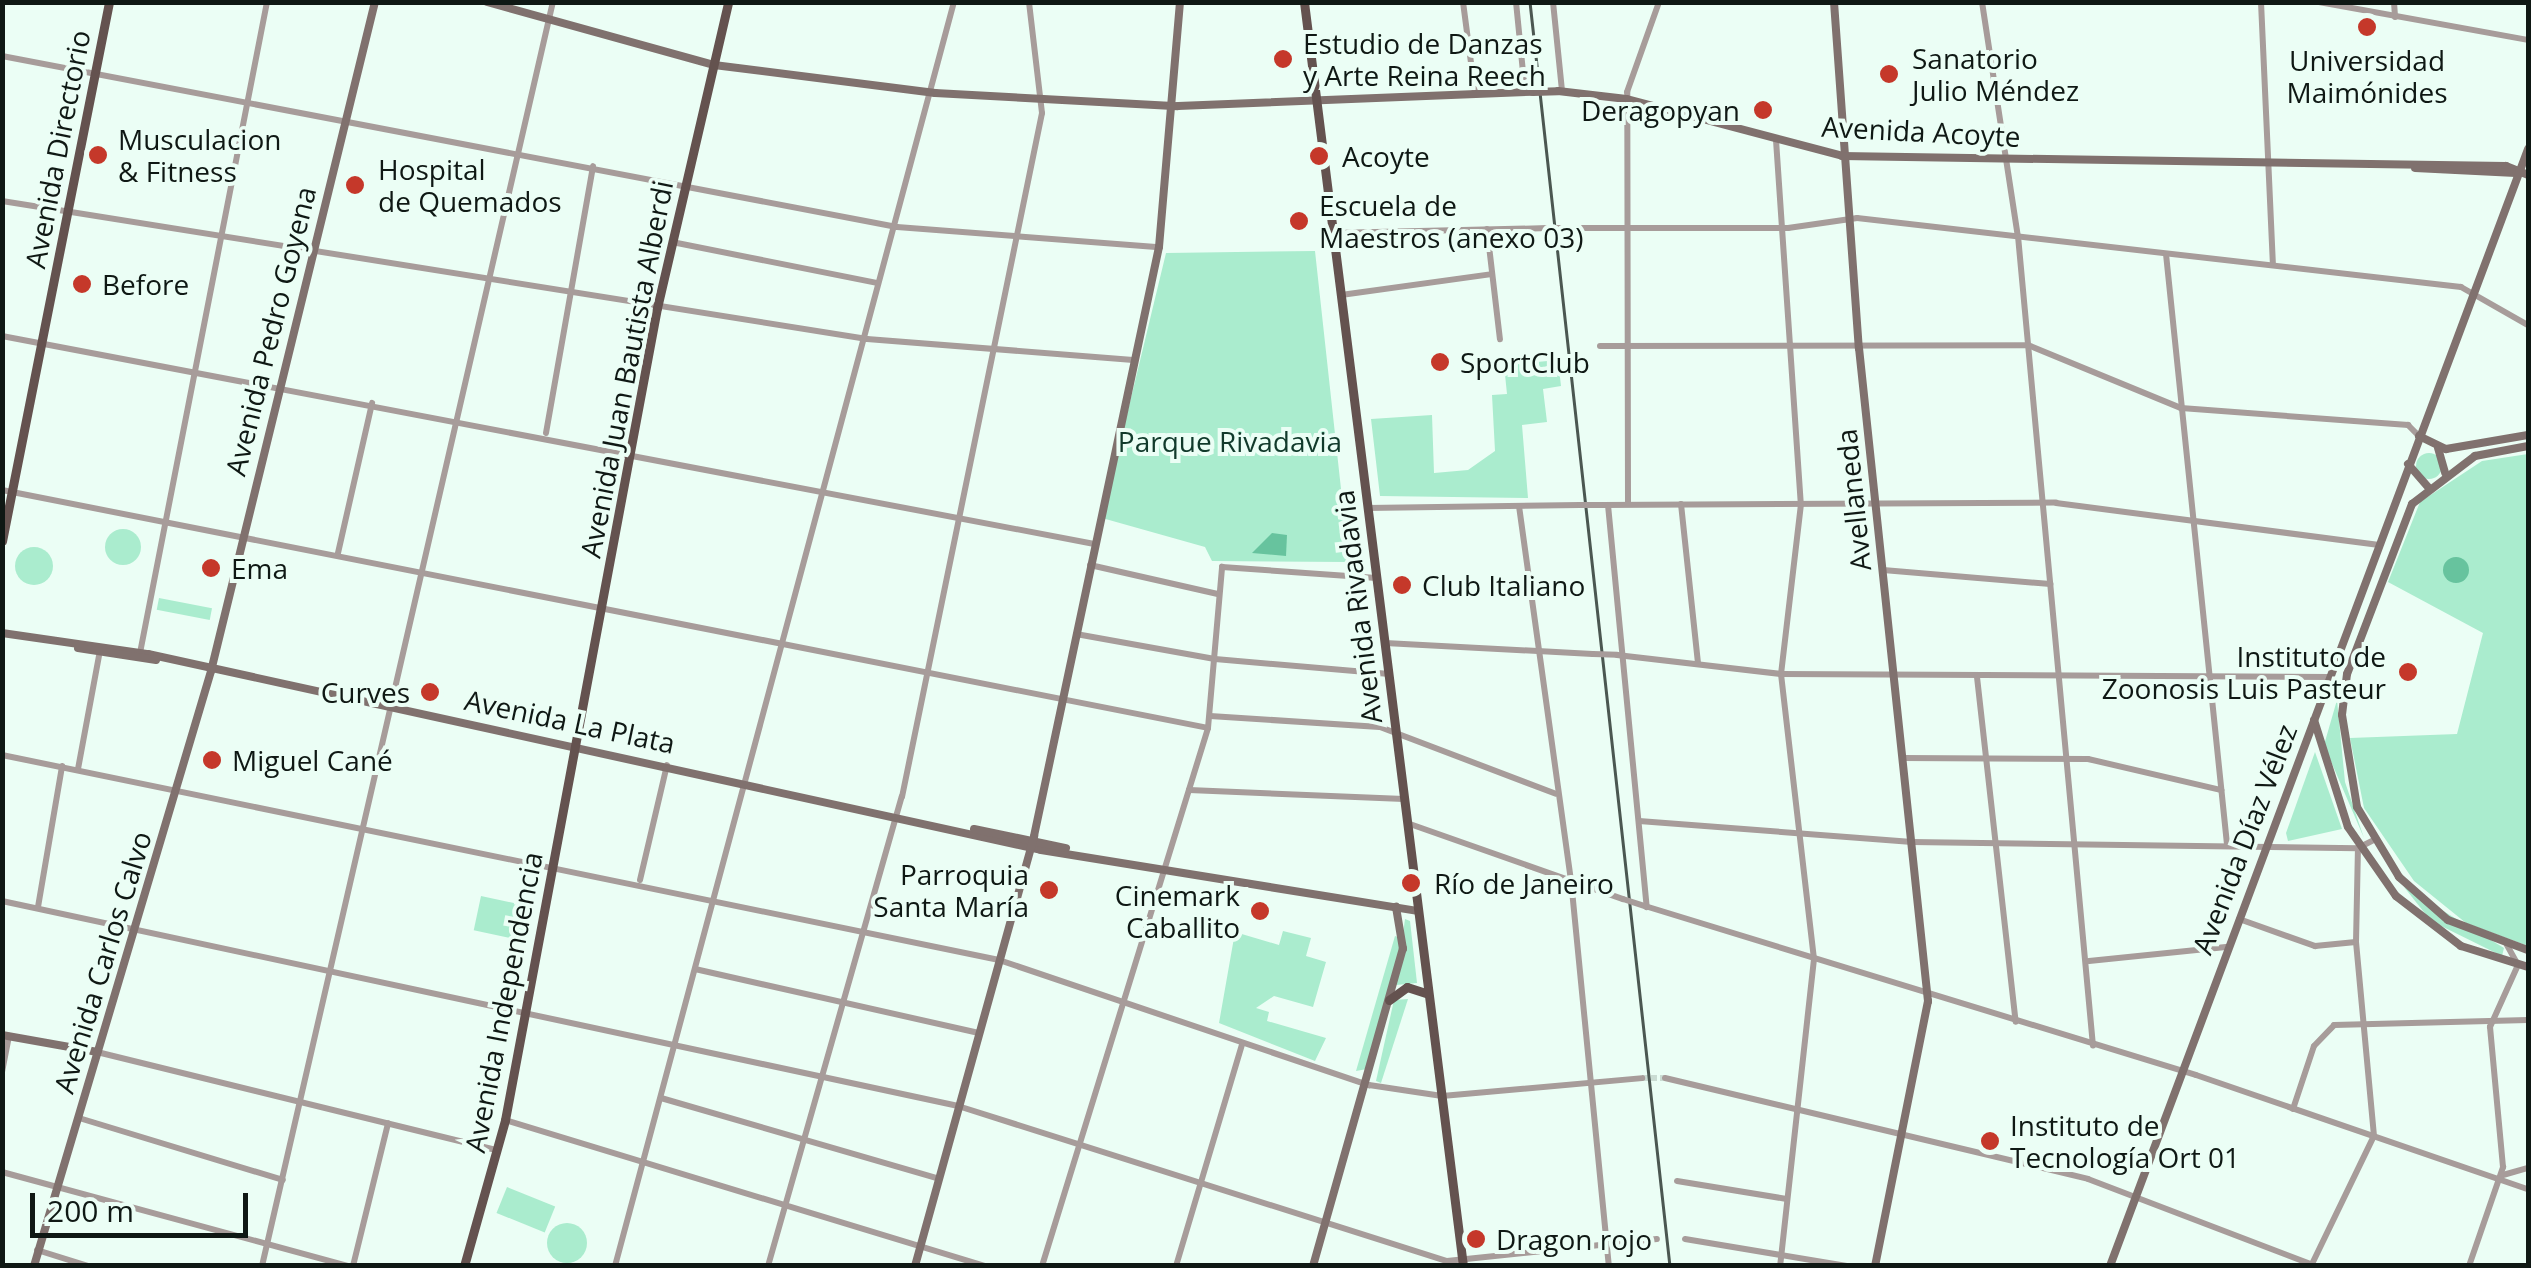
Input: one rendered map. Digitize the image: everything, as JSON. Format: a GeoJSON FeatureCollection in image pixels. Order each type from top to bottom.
{"type":"FeatureCollection","features":[{"type":"Feature","properties":{"kind":"main road","name":"Avenida Directorio"},"geometry":{"type":"LineString","coordinates":[[2,541],[7,491],[42,342],[108,2]]}},
{"type":"Feature","properties":{"kind":"main road","name":"Avenida Pedro Goyena"},"geometry":{"type":"LineString","coordinates":[[211,671],[375,2]]}},
{"type":"Feature","properties":{"kind":"main road","name":"Avenida Acoyte"},"geometry":{"type":"LineString","coordinates":[[487,2],[714,65],[935,93],[1178,106],[1560,91],[1627,99],[1842,156],[2265,160],[2524,174]]}},
{"type":"Feature","properties":{"kind":"main road","name":"Avenida Juan Bautista Alberdi"},"geometry":{"type":"LineString","coordinates":[[579,746],[656,308],[728,2]]}},
{"type":"Feature","properties":{"kind":"main road"},"geometry":{"type":"LineString","coordinates":[[915,1266],[1032,847],[1159,247],[1178,106],[1180,2]]}},
{"type":"Feature","properties":{"kind":"main road","name":"Avenida Rivadavia"},"geometry":{"type":"LineString","coordinates":[[1304,2],[1462,1263]]}},
{"type":"Feature","properties":{"kind":"main road","name":"Avellaneda"},"geometry":{"type":"LineString","coordinates":[[1834,2],[1842,156],[1859,348],[1928,992],[1875,1266]]}},
{"type":"Feature","properties":{"kind":"main road","name":"Avenida Díaz Vélez"},"geometry":{"type":"LineString","coordinates":[[2110,1266],[2418,436],[2524,174],[2528,149]]}},
{"type":"Feature","properties":{"kind":"main road"},"geometry":{"type":"LineString","coordinates":[[2438,448],[2528,435]]}},
{"type":"Feature","properties":{"kind":"main road"},"geometry":{"type":"LineString","coordinates":[[2418,436],[2438,448],[2448,465],[2440,481]]}},
{"type":"Feature","properties":{"kind":"main road"},"geometry":{"type":"LineString","coordinates":[[2528,446],[2474,456],[2430,488],[2399,537],[2343,696],[2351,787],[2374,840],[2426,904],[2507,945],[2528,950]]}},
{"type":"Feature","properties":{"kind":"main road"},"geometry":{"type":"LineString","coordinates":[[2408,464],[2430,488]]}},
{"type":"Feature","properties":{"kind":"main road"},"geometry":{"type":"LineString","coordinates":[[2379,545],[2399,537]]}},
{"type":"Feature","properties":{"kind":"main road","name":"Avenida La Plata"},"geometry":{"type":"LineString","coordinates":[[2,632],[74,646],[140,653],[156,660]]}},
{"type":"Feature","properties":{"kind":"main road","name":"Avenida La Plata"},"geometry":{"type":"LineString","coordinates":[[74,646],[103,657],[156,660],[974,829],[1034,836],[1067,848]]}},
{"type":"Feature","properties":{"kind":"main road"},"geometry":{"type":"LineString","coordinates":[[103,657],[140,653]]}},
{"type":"Feature","properties":{"kind":"main road","name":"Avenida Carlos Calvo"},"geometry":{"type":"LineString","coordinates":[[34,1266],[79,1118],[94,1051],[211,671]]}},
{"type":"Feature","properties":{"kind":"main road"},"geometry":{"type":"LineString","coordinates":[[2330,677],[2343,696]]}},
{"type":"Feature","properties":{"kind":"main road"},"geometry":{"type":"LineString","coordinates":[[2314,720],[2358,848],[2445,937],[2523,966]]}},
{"type":"Feature","properties":{"kind":"main road","name":"Avenida Independencia"},"geometry":{"type":"LineString","coordinates":[[464,1266],[505,1120],[579,746]]}},
{"type":"Feature","properties":{"kind":"main road","name":"Avenida La Plata"},"geometry":{"type":"LineString","coordinates":[[974,829],[1032,847],[1067,848],[1417,910]]}},
{"type":"Feature","properties":{"kind":"main road"},"geometry":{"type":"LineString","coordinates":[[1312,1266],[1369,1085],[1405,940],[1396,907]]}},
{"type":"Feature","properties":{"kind":"main road"},"geometry":{"type":"LineString","coordinates":[[1389,1000],[1406,987],[1428,994]]}},
{"type":"Feature","properties":{"kind":"main road"},"geometry":{"type":"LineString","coordinates":[[6,1036],[94,1051]]}},
{"type":"Feature","properties":{"kind":"street"},"geometry":{"type":"LineString","coordinates":[[140,653],[266,2]]}},
{"type":"Feature","properties":{"kind":"street"},"geometry":{"type":"LineString","coordinates":[[262,1266],[426,570],[457,417],[553,2]]}},
{"type":"Feature","properties":{"kind":"street"},"geometry":{"type":"LineString","coordinates":[[615,1266],[780,644],[868,339],[878,284],[935,93],[954,2]]}},
{"type":"Feature","properties":{"kind":"street"},"geometry":{"type":"LineString","coordinates":[[768,1266],[896,813],[926,672],[953,515],[1016,235],[1040,98],[1030,2]]}},
{"type":"Feature","properties":{"kind":"street"},"geometry":{"type":"LineString","coordinates":[[1463,2],[1475,93]]}},
{"type":"Feature","properties":{"kind":"street"},"geometry":{"type":"LineString","coordinates":[[1516,2],[1529,92]]}},
{"type":"Feature","properties":{"kind":"street"},"geometry":{"type":"LineString","coordinates":[[1553,2],[1560,91]]}},
{"type":"Feature","properties":{"kind":"street"},"geometry":{"type":"LineString","coordinates":[[1628,504],[1622,346],[1627,99],[1659,2]]}},
{"type":"Feature","properties":{"kind":"street"},"geometry":{"type":"LineString","coordinates":[[1982,2],[2018,236],[2093,1046]]}},
{"type":"Feature","properties":{"kind":"street"},"geometry":{"type":"LineString","coordinates":[[2262,2],[2265,160],[2273,265]]}},
{"type":"Feature","properties":{"kind":"street"},"geometry":{"type":"LineString","coordinates":[[2318,2],[2528,40]]}},
{"type":"Feature","properties":{"kind":"street"},"geometry":{"type":"LineString","coordinates":[[2394,2],[2395,17]]}},
{"type":"Feature","properties":{"kind":"street"},"geometry":{"type":"LineString","coordinates":[[2,56],[346,118],[897,226],[1159,247]]}},
{"type":"Feature","properties":{"kind":"street"},"geometry":{"type":"LineString","coordinates":[[1776,140],[1801,504],[1781,674],[1814,959],[1780,1266]]}},
{"type":"Feature","properties":{"kind":"street"},"geometry":{"type":"LineString","coordinates":[[546,433],[593,166]]}},
{"type":"Feature","properties":{"kind":"street"},"geometry":{"type":"LineString","coordinates":[[2,201],[311,256],[868,339],[1134,360]]}},
{"type":"Feature","properties":{"kind":"street"},"geometry":{"type":"LineString","coordinates":[[1333,233],[1780,228],[1848,218],[2462,286],[2472,297],[2528,326]]}},
{"type":"Feature","properties":{"kind":"street"},"geometry":{"type":"LineString","coordinates":[[1486,229],[1500,339]]}},
{"type":"Feature","properties":{"kind":"street"},"geometry":{"type":"LineString","coordinates":[[672,242],[878,284]]}},
{"type":"Feature","properties":{"kind":"street"},"geometry":{"type":"LineString","coordinates":[[2166,254],[2227,844]]}},
{"type":"Feature","properties":{"kind":"street"},"geometry":{"type":"LineString","coordinates":[[1341,295],[1492,274]]}},
{"type":"Feature","properties":{"kind":"street"},"geometry":{"type":"LineString","coordinates":[[2,336],[630,448],[1094,544]]}},
{"type":"Feature","properties":{"kind":"street"},"geometry":{"type":"LineString","coordinates":[[1600,346],[2028,345],[2181,408],[2408,425],[2418,436]]}},
{"type":"Feature","properties":{"kind":"street"},"geometry":{"type":"LineString","coordinates":[[338,553],[372,403]]}},
{"type":"Feature","properties":{"kind":"street"},"geometry":{"type":"LineString","coordinates":[[7,491],[426,570],[1208,728]]}},
{"type":"Feature","properties":{"kind":"street"},"geometry":{"type":"LineString","coordinates":[[1368,508],[2042,503],[2379,545]]}},
{"type":"Feature","properties":{"kind":"street"},"geometry":{"type":"LineString","coordinates":[[1605,504],[1646,907]]}},
{"type":"Feature","properties":{"kind":"street"},"geometry":{"type":"LineString","coordinates":[[1682,504],[1698,663]]}},
{"type":"Feature","properties":{"kind":"street"},"geometry":{"type":"LineString","coordinates":[[1519,506],[1534,651],[1570,880],[1609,1266]]}},
{"type":"Feature","properties":{"kind":"street"},"geometry":{"type":"LineString","coordinates":[[1090,565],[1218,594]]}},
{"type":"Feature","properties":{"kind":"street"},"geometry":{"type":"LineString","coordinates":[[1042,1266],[1208,728],[1222,567],[1378,578]]}},
{"type":"Feature","properties":{"kind":"street"},"geometry":{"type":"LineString","coordinates":[[1883,570],[2050,584]]}},
{"type":"Feature","properties":{"kind":"street"},"geometry":{"type":"LineString","coordinates":[[1076,634],[1215,660],[1388,674]]}},
{"type":"Feature","properties":{"kind":"street"},"geometry":{"type":"LineString","coordinates":[[1385,643],[1620,656],[1781,674],[2330,677]]}},
{"type":"Feature","properties":{"kind":"street"},"geometry":{"type":"LineString","coordinates":[[78,768],[103,657]]}},
{"type":"Feature","properties":{"kind":"street"},"geometry":{"type":"LineString","coordinates":[[1977,677],[1999,843],[2016,1022]]}},
{"type":"Feature","properties":{"kind":"street"},"geometry":{"type":"LineString","coordinates":[[1210,716],[1395,734],[1556,794]]}},
{"type":"Feature","properties":{"kind":"street"},"geometry":{"type":"LineString","coordinates":[[2,756],[714,895],[998,960],[1369,1085],[1442,1096],[1642,1078]]}},
{"type":"Feature","properties":{"kind":"street"},"geometry":{"type":"LineString","coordinates":[[1903,758],[2068,757],[2221,790]]}},
{"type":"Feature","properties":{"kind":"street"},"geometry":{"type":"LineString","coordinates":[[640,880],[668,764]]}},
{"type":"Feature","properties":{"kind":"street"},"geometry":{"type":"LineString","coordinates":[[38,907],[62,766]]}},
{"type":"Feature","properties":{"kind":"street"},"geometry":{"type":"LineString","coordinates":[[1189,790],[1404,798]]}},
{"type":"Feature","properties":{"kind":"street"},"geometry":{"type":"LineString","coordinates":[[1638,821],[1802,838],[1912,842],[2358,848],[2374,840]]}},
{"type":"Feature","properties":{"kind":"street"},"geometry":{"type":"LineString","coordinates":[[1407,823],[1646,907],[1928,992],[2502,1175],[2528,1189]]}},
{"type":"Feature","properties":{"kind":"street"},"geometry":{"type":"LineString","coordinates":[[1665,1078],[1796,1107],[2136,1194],[2314,1265],[2374,1136],[2356,942],[2358,848]]}},
{"type":"Feature","properties":{"kind":"street"},"geometry":{"type":"LineString","coordinates":[[2,901],[526,1007],[958,1106],[1325,1228],[1462,1263],[1606,1242],[1657,1239]]}},
{"type":"Feature","properties":{"kind":"street"},"geometry":{"type":"LineString","coordinates":[[2239,919],[2315,946],[2356,942]]}},
{"type":"Feature","properties":{"kind":"street"},"geometry":{"type":"LineString","coordinates":[[2469,1266],[2502,1175],[2491,1022],[2523,966],[2507,945]]}},
{"type":"Feature","properties":{"kind":"street"},"geometry":{"type":"LineString","coordinates":[[2088,961],[2228,947]]}},
{"type":"Feature","properties":{"kind":"street"},"geometry":{"type":"LineString","coordinates":[[695,969],[978,1033]]}},
{"type":"Feature","properties":{"kind":"street"},"geometry":{"type":"LineString","coordinates":[[2293,1109],[2320,1033],[2365,1024],[2528,1020]]}},
{"type":"Feature","properties":{"kind":"street"},"geometry":{"type":"LineString","coordinates":[[2,1072],[6,1036]]}},
{"type":"Feature","properties":{"kind":"street"},"geometry":{"type":"LineString","coordinates":[[1176,1266],[1242,1044]]}},
{"type":"Feature","properties":{"kind":"street"},"geometry":{"type":"LineString","coordinates":[[94,1051],[498,1150]]}},
{"type":"Feature","properties":{"kind":"street"},"geometry":{"type":"LineString","coordinates":[[660,1098],[939,1179]]}},
{"type":"Feature","properties":{"kind":"street"},"geometry":{"type":"LineString","coordinates":[[79,1118],[283,1180]]}},
{"type":"Feature","properties":{"kind":"street"},"geometry":{"type":"LineString","coordinates":[[505,1120],[786,1202],[985,1266]]}},
{"type":"Feature","properties":{"kind":"street"},"geometry":{"type":"LineString","coordinates":[[2,1172],[58,1182],[351,1266],[388,1123]]}},
{"type":"Feature","properties":{"kind":"street"},"geometry":{"type":"LineString","coordinates":[[2502,1175],[2528,1168]]}},
{"type":"Feature","properties":{"kind":"street"},"geometry":{"type":"LineString","coordinates":[[1676,1181],[1787,1199]]}},
{"type":"Feature","properties":{"kind":"street"},"geometry":{"type":"LineString","coordinates":[[1684,1239],[1847,1266]]}},
{"type":"Feature","properties":{"kind":"street"},"geometry":{"type":"LineString","coordinates":[[38,1250],[88,1266]]}},
{"type":"Feature","properties":{"kind":"green space","name":"Parque Rivadavia"},"geometry":{"type":"Polygon","coordinates":[[[1315,251],[1349,562],[1212,561],[1205,547],[1102,518],[1166,253],[1315,251]]]}},
{"type":"Feature","properties":{"kind":"green space"},"geometry":{"type":"Polygon","coordinates":[[[1558,360],[1561,386],[1543,389],[1547,422],[1522,425],[1528,498],[1380,496],[1371,419],[1432,415],[1434,473],[1468,470],[1495,451],[1492,395],[1507,394],[1504,365],[1558,360]]]}},
{"type":"Feature","properties":{"kind":"green space"},"geometry":{"type":"Polygon","coordinates":[[[2429,453],[2438,457],[2442,466],[2438,475],[2429,479],[2420,475],[2416,466],[2420,457],[2429,453]]]}},
{"type":"Feature","properties":{"kind":"green space"},"geometry":{"type":"Polygon","coordinates":[[[2528,454],[2528,946],[2466,923],[2414,881],[2364,808],[2350,738],[2457,734],[2483,633],[2388,582],[2420,502],[2482,461],[2528,454]]]}},
{"type":"Feature","properties":{"kind":"green space"},"geometry":{"type":"Polygon","coordinates":[[[123,529],[136,534],[141,547],[136,560],[123,565],[110,560],[105,547],[110,534],[123,529]]]}},
{"type":"Feature","properties":{"kind":"green space"},"geometry":{"type":"Polygon","coordinates":[[[34,547],[48,552],[53,566],[48,580],[34,585],[20,580],[15,566],[20,552],[34,547]]]}},
{"type":"Feature","properties":{"kind":"green space"},"geometry":{"type":"Polygon","coordinates":[[[159,598],[212,608],[210,620],[157,610],[159,598]]]}},
{"type":"Feature","properties":{"kind":"green space"},"geometry":{"type":"Polygon","coordinates":[[[2337,700],[2345,782],[2364,838],[2324,745],[2337,700]]]}},
{"type":"Feature","properties":{"kind":"green space"},"geometry":{"type":"Polygon","coordinates":[[[2315,752],[2342,829],[2288,841],[2286,833],[2315,752]]]}},
{"type":"Feature","properties":{"kind":"green space"},"geometry":{"type":"Polygon","coordinates":[[[2404,887],[2504,948],[2502,956],[2431,921],[2404,887]]]}},
{"type":"Feature","properties":{"kind":"green space"},"geometry":{"type":"Polygon","coordinates":[[[481,896],[534,907],[527,941],[474,930],[481,896]]]}},
{"type":"Feature","properties":{"kind":"green space"},"geometry":{"type":"Polygon","coordinates":[[[1405,919],[1410,921],[1417,983],[1396,985],[1405,919]]]}},
{"type":"Feature","properties":{"kind":"green space"},"geometry":{"type":"Polygon","coordinates":[[[1283,931],[1311,938],[1306,956],[1326,962],[1313,1007],[1274,996],[1256,1008],[1269,1012],[1267,1021],[1326,1038],[1315,1061],[1219,1023],[1235,932],[1279,945],[1283,931]]]}},
{"type":"Feature","properties":{"kind":"green space"},"geometry":{"type":"Polygon","coordinates":[[[1395,936],[1403,939],[1367,1069],[1356,1071],[1395,936]]]}},
{"type":"Feature","properties":{"kind":"green space"},"geometry":{"type":"Polygon","coordinates":[[[1408,999],[1381,1083],[1376,1081],[1394,1000],[1408,999]]]}},
{"type":"Feature","properties":{"kind":"green space"},"geometry":{"type":"Polygon","coordinates":[[[507,1187],[555,1206],[545,1232],[497,1213],[507,1187]]]}},
{"type":"Feature","properties":{"kind":"green space"},"geometry":{"type":"Polygon","coordinates":[[[567,1223],[581,1229],[587,1243],[581,1257],[567,1263],[553,1257],[547,1243],[553,1229],[567,1223]]]}},
{"type":"Feature","properties":{"kind":"shaded area"},"geometry":{"type":"Polygon","coordinates":[[[1272,533],[1287,535],[1286,556],[1252,553],[1272,533]]]}},
{"type":"Feature","properties":{"kind":"shaded area"},"geometry":{"type":"Polygon","coordinates":[[[2456,557],[2465,561],[2469,570],[2465,579],[2456,583],[2447,579],[2443,570],[2447,561],[2456,557]]]}},
{"type":"Feature","properties":{"kind":"tunnel"},"geometry":{"type":"LineString","coordinates":[[1642,1078],[1665,1078]]}},
{"type":"Feature","properties":{"kind":"railway"},"geometry":{"type":"LineString","coordinates":[[1530,2],[1670,1266]]}},
{"type":"Feature","properties":{"kind":"place","name":"Universidad Maimónides"},"geometry":{"type":"Point","coordinates":[2367,27]}},
{"type":"Feature","properties":{"kind":"place","name":"Estudio de Danzas y Arte Reina Reech"},"geometry":{"type":"Point","coordinates":[1283,59]}},
{"type":"Feature","properties":{"kind":"place","name":"Sanatorio Julio Méndez"},"geometry":{"type":"Point","coordinates":[1889,74]}},
{"type":"Feature","properties":{"kind":"place","name":"Deragopyan"},"geometry":{"type":"Point","coordinates":[1763,110]}},
{"type":"Feature","properties":{"kind":"place","name":"Musculacion & Fitness"},"geometry":{"type":"Point","coordinates":[98,155]}},
{"type":"Feature","properties":{"kind":"place","name":"Acoyte"},"geometry":{"type":"Point","coordinates":[1319,156]}},
{"type":"Feature","properties":{"kind":"place","name":"Hospital de Quemados"},"geometry":{"type":"Point","coordinates":[355,185]}},
{"type":"Feature","properties":{"kind":"place","name":"Escuela de Maestros (anexo 03)"},"geometry":{"type":"Point","coordinates":[1299,221]}},
{"type":"Feature","properties":{"kind":"place","name":"Before"},"geometry":{"type":"Point","coordinates":[82,284]}},
{"type":"Feature","properties":{"kind":"place","name":"SportClub"},"geometry":{"type":"Point","coordinates":[1440,362]}},
{"type":"Feature","properties":{"kind":"place","name":"Ema"},"geometry":{"type":"Point","coordinates":[211,568]}},
{"type":"Feature","properties":{"kind":"place","name":"Club Italiano"},"geometry":{"type":"Point","coordinates":[1402,585]}},
{"type":"Feature","properties":{"kind":"place","name":"Instituto de Zoonosis Luis Pasteur"},"geometry":{"type":"Point","coordinates":[2408,672]}},
{"type":"Feature","properties":{"kind":"place","name":"Curves"},"geometry":{"type":"Point","coordinates":[430,692]}},
{"type":"Feature","properties":{"kind":"place","name":"Miguel Cané"},"geometry":{"type":"Point","coordinates":[212,760]}},
{"type":"Feature","properties":{"kind":"place","name":"Río de Janeiro"},"geometry":{"type":"Point","coordinates":[1411,883]}},
{"type":"Feature","properties":{"kind":"place","name":"Parroquia Santa María"},"geometry":{"type":"Point","coordinates":[1049,890]}},
{"type":"Feature","properties":{"kind":"place","name":"Cinemark Caballito"},"geometry":{"type":"Point","coordinates":[1260,911]}},
{"type":"Feature","properties":{"kind":"place","name":"Instituto de Tecnología Ort 01"},"geometry":{"type":"Point","coordinates":[1990,1141]}},
{"type":"Feature","properties":{"kind":"place","name":"Dragon rojo"},"geometry":{"type":"Point","coordinates":[1476,1239]}}]}
